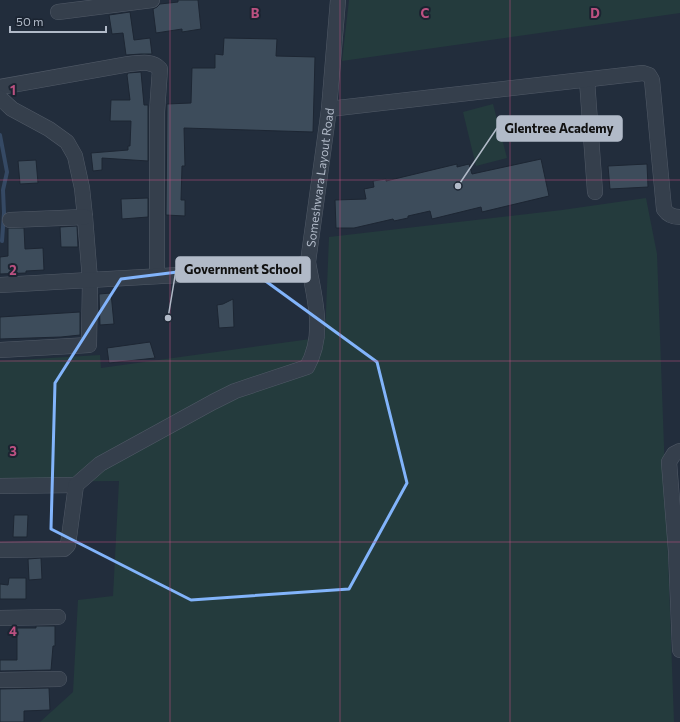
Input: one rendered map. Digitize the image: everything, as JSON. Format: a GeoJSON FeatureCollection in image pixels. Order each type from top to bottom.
{"type":"FeatureCollection","features":[{"type":"Feature","properties":{"kind":"street"},"geometry":{"type":"LineString","coordinates":[[58,12],[98,4],[152,0]]}},
{"type":"Feature","properties":{"kind":"street","name":"Someshwara Layout Road"},"geometry":{"type":"LineString","coordinates":[[0,285],[289,269],[308,262],[330,109],[338,0]]}},
{"type":"Feature","properties":{"kind":"street"},"geometry":{"type":"LineString","coordinates":[[0,87],[129,64],[151,63],[160,69],[157,112],[157,276]]}},
{"type":"Feature","properties":{"kind":"street"},"geometry":{"type":"LineString","coordinates":[[330,109],[643,73],[649,75],[652,80],[664,209],[668,215],[680,217]]}},
{"type":"Feature","properties":{"kind":"street"},"geometry":{"type":"LineString","coordinates":[[587,80],[595,192]]}},
{"type":"Feature","properties":{"kind":"street"},"geometry":{"type":"LineString","coordinates":[[0,98],[12,109],[49,129],[67,142],[75,156],[82,188],[90,280],[89,345],[0,350]]}},
{"type":"Feature","properties":{"kind":"street"},"geometry":{"type":"LineString","coordinates":[[10,220],[85,217]]}},
{"type":"Feature","properties":{"kind":"street"},"geometry":{"type":"LineString","coordinates":[[0,486],[76,485],[100,464],[212,402],[235,391],[307,367],[313,356],[317,342],[318,316],[308,262]]}},
{"type":"Feature","properties":{"kind":"street"},"geometry":{"type":"LineString","coordinates":[[680,451],[674,454],[670,462],[678,551],[680,650]]}},
{"type":"Feature","properties":{"kind":"street"},"geometry":{"type":"LineString","coordinates":[[0,550],[64,549],[68,545],[76,485]]}},
{"type":"Feature","properties":{"kind":"street"},"geometry":{"type":"LineString","coordinates":[[0,618],[58,617]]}},
{"type":"Feature","properties":{"kind":"street"},"geometry":{"type":"LineString","coordinates":[[0,680],[59,679]]}},
{"type":"Feature","properties":{"kind":"highlighted area"},"geometry":{"type":"Polygon","coordinates":[[[242,264],[377,362],[407,483],[349,589],[191,600],[51,529],[55,383],[121,279],[242,264]]]}},
{"type":"Feature","properties":{"kind":"green space"},"geometry":{"type":"Polygon","coordinates":[[[349,0],[680,0],[680,13],[342,61],[349,0]]]}},
{"type":"Feature","properties":{"kind":"green space"},"geometry":{"type":"Polygon","coordinates":[[[493,104],[507,158],[476,166],[463,112],[493,104]]]}},
{"type":"Feature","properties":{"kind":"green space"},"geometry":{"type":"Polygon","coordinates":[[[646,198],[657,254],[674,722],[40,722],[73,692],[78,600],[113,596],[119,481],[0,482],[0,361],[100,355],[101,368],[325,337],[329,237],[562,210],[646,198]]]}},
{"type":"Feature","properties":{"kind":"building"},"geometry":{"type":"Polygon","coordinates":[[[178,0],[198,0],[201,29],[182,32],[182,29],[156,33],[153,9],[160,4],[178,2],[178,0]]]}},
{"type":"Feature","properties":{"kind":"building"},"geometry":{"type":"Polygon","coordinates":[[[130,12],[134,40],[150,38],[152,54],[126,55],[123,33],[112,34],[109,15],[130,12]]]}},
{"type":"Feature","properties":{"kind":"building"},"geometry":{"type":"Polygon","coordinates":[[[224,38],[277,39],[276,56],[315,57],[313,132],[184,128],[185,166],[182,166],[181,200],[185,200],[185,216],[166,215],[167,104],[191,103],[192,68],[215,68],[215,54],[223,55],[224,38]]]}},
{"type":"Feature","properties":{"kind":"building"},"geometry":{"type":"Polygon","coordinates":[[[141,72],[144,105],[148,105],[148,161],[102,158],[102,170],[93,171],[91,153],[128,150],[128,146],[130,146],[131,121],[110,121],[111,100],[130,100],[127,75],[128,73],[141,72]]]}},
{"type":"Feature","properties":{"kind":"building"},"geometry":{"type":"Polygon","coordinates":[[[541,159],[549,196],[482,212],[481,207],[432,219],[430,211],[394,221],[393,219],[354,228],[336,228],[335,200],[366,199],[364,189],[374,187],[373,181],[386,179],[386,181],[457,164],[457,167],[469,164],[472,174],[541,159]]]}},
{"type":"Feature","properties":{"kind":"building"},"geometry":{"type":"Polygon","coordinates":[[[36,160],[38,183],[20,184],[18,161],[36,160]]]}},
{"type":"Feature","properties":{"kind":"building"},"geometry":{"type":"Polygon","coordinates":[[[647,164],[648,187],[610,189],[608,166],[647,164]]]}},
{"type":"Feature","properties":{"kind":"building"},"geometry":{"type":"Polygon","coordinates":[[[148,198],[148,217],[122,219],[121,199],[148,198]]]}},
{"type":"Feature","properties":{"kind":"building"},"geometry":{"type":"Polygon","coordinates":[[[77,226],[78,247],[61,247],[60,227],[77,226]]]}},
{"type":"Feature","properties":{"kind":"building"},"geometry":{"type":"Polygon","coordinates":[[[8,228],[24,228],[25,249],[43,248],[44,270],[26,271],[26,273],[0,274],[0,257],[8,256],[8,228]]]}},
{"type":"Feature","properties":{"kind":"building"},"geometry":{"type":"Polygon","coordinates":[[[111,293],[114,324],[100,325],[99,294],[111,293]]]}},
{"type":"Feature","properties":{"kind":"building"},"geometry":{"type":"Polygon","coordinates":[[[233,299],[234,327],[219,328],[217,305],[233,299]]]}},
{"type":"Feature","properties":{"kind":"building"},"geometry":{"type":"Polygon","coordinates":[[[80,312],[80,335],[0,339],[0,317],[80,312]]]}},
{"type":"Feature","properties":{"kind":"building"},"geometry":{"type":"Polygon","coordinates":[[[150,342],[155,358],[109,363],[107,348],[150,342]]]}},
{"type":"Feature","properties":{"kind":"building"},"geometry":{"type":"Polygon","coordinates":[[[14,515],[28,515],[27,537],[13,537],[14,515]]]}},
{"type":"Feature","properties":{"kind":"building"},"geometry":{"type":"Polygon","coordinates":[[[41,558],[42,579],[29,580],[28,559],[41,558]]]}},
{"type":"Feature","properties":{"kind":"building"},"geometry":{"type":"Polygon","coordinates":[[[9,578],[26,578],[26,599],[0,599],[0,584],[8,585],[9,578]]]}},
{"type":"Feature","properties":{"kind":"building"},"geometry":{"type":"Polygon","coordinates":[[[36,626],[55,626],[55,646],[53,646],[51,670],[0,671],[0,660],[17,660],[17,628],[36,628],[36,626]]]}},
{"type":"Feature","properties":{"kind":"building"},"geometry":{"type":"Polygon","coordinates":[[[49,688],[50,710],[24,711],[24,722],[0,722],[0,689],[49,688]]]}},
{"type":"Feature","properties":{"kind":"waterway"},"geometry":{"type":"LineString","coordinates":[[0,135],[7,172],[3,190],[4,213],[2,241]]}},
{"type":"Feature","properties":{"kind":"place","name":"Glentree Academy"},"geometry":{"type":"Point","coordinates":[458,186]}},
{"type":"Feature","properties":{"kind":"place","name":"Government School"},"geometry":{"type":"Point","coordinates":[168,318]}}]}
